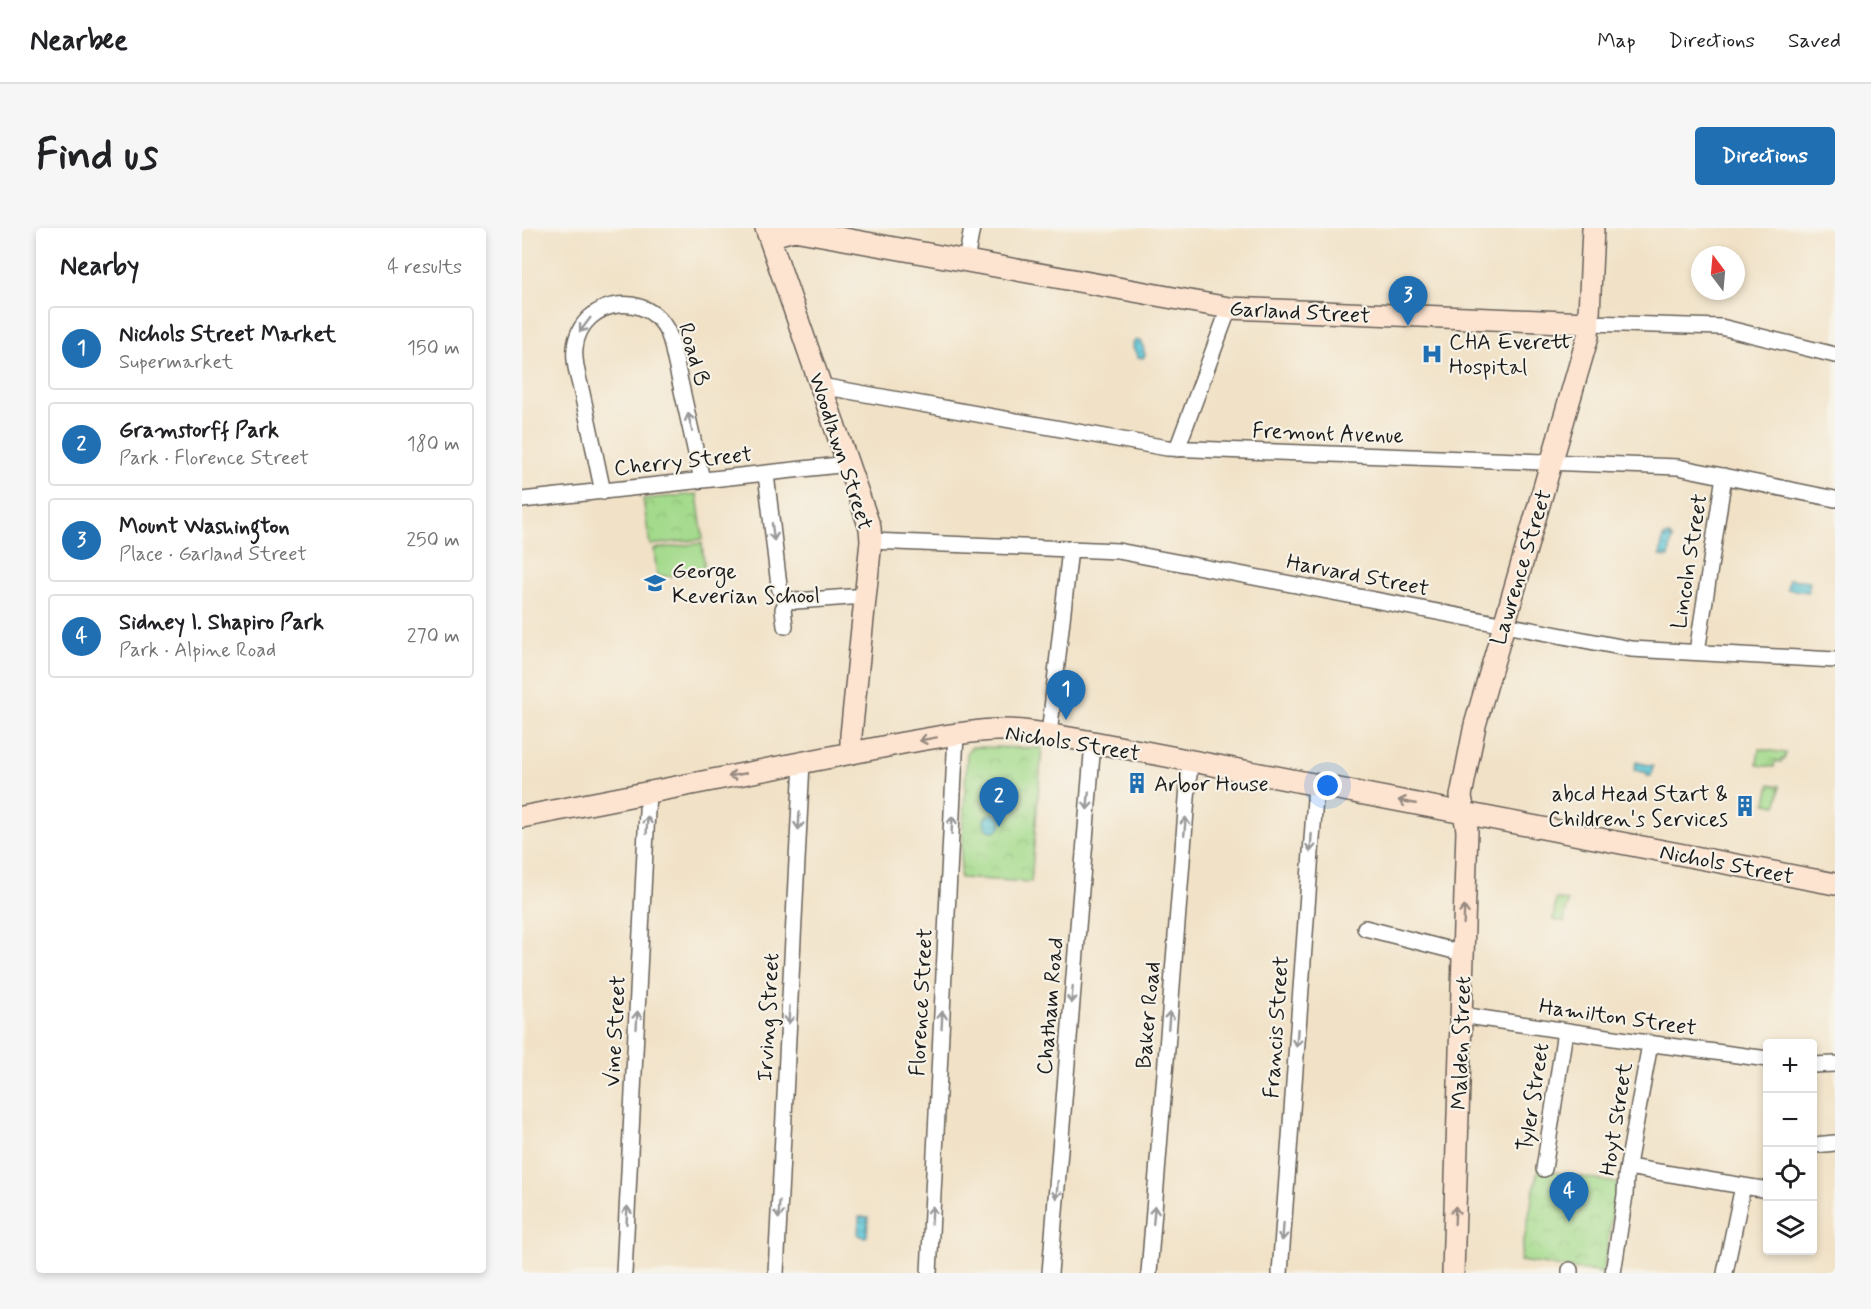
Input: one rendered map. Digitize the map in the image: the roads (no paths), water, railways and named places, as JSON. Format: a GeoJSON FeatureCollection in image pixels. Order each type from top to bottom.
{"type":"FeatureCollection","features":[{"type":"Feature","properties":{"kind":"street"},"geometry":{"type":"LineString","coordinates":[[966,261],[972,228]]}},
{"type":"Feature","properties":{"kind":"street","name":"Lawrence Street"},"geometry":{"type":"LineString","coordinates":[[1464,813],[1461,796],[1475,725],[1588,339],[1593,228]]}},
{"type":"Feature","properties":{"kind":"street","name":"Garland Street"},"geometry":{"type":"LineString","coordinates":[[768,232],[794,230],[1229,308],[1721,327],[1835,355]]}},
{"type":"Feature","properties":{"kind":"street","name":"Woodlawn Street"},"geometry":{"type":"LineString","coordinates":[[768,232],[868,521],[871,541],[850,735],[851,753]]}},
{"type":"Feature","properties":{"kind":"street","name":"Road B"},"geometry":{"type":"LineString","coordinates":[[603,492],[577,368],[575,347],[581,328],[590,318],[605,309],[621,304],[637,305],[650,311],[666,328],[674,352],[702,480]]}},
{"type":"Feature","properties":{"kind":"street"},"geometry":{"type":"LineString","coordinates":[[1177,449],[1229,308]]}},
{"type":"Feature","properties":{"kind":"street","name":"Fremont Avenue"},"geometry":{"type":"LineString","coordinates":[[821,386],[1131,443],[1177,449],[1681,467],[1835,499]]}},
{"type":"Feature","properties":{"kind":"street","name":"Cherry Street"},"geometry":{"type":"LineString","coordinates":[[522,500],[848,464]]}},
{"type":"Feature","properties":{"kind":"street"},"geometry":{"type":"LineString","coordinates":[[766,474],[779,586],[782,594],[796,601],[866,597]]}},
{"type":"Feature","properties":{"kind":"street","name":"Lincoln Street"},"geometry":{"type":"LineString","coordinates":[[1696,652],[1724,476]]}},
{"type":"Feature","properties":{"kind":"street","name":"Harvard Street"},"geometry":{"type":"LineString","coordinates":[[871,541],[1118,551],[1631,649],[1835,660]]}},
{"type":"Feature","properties":{"kind":"street"},"geometry":{"type":"LineString","coordinates":[[1049,735],[1070,549]]}},
{"type":"Feature","properties":{"kind":"street"},"geometry":{"type":"LineString","coordinates":[[785,626],[783,609],[788,599]]}},
{"type":"Feature","properties":{"kind":"street","name":"Nichols Street"},"geometry":{"type":"LineString","coordinates":[[522,817],[648,791],[956,734],[1004,730],[1093,742],[1835,884]]}},
{"type":"Feature","properties":{"kind":"street","name":"Florence Street"},"geometry":{"type":"LineString","coordinates":[[929,1273],[956,734]]}},
{"type":"Feature","properties":{"kind":"street","name":"Chatham Road"},"geometry":{"type":"LineString","coordinates":[[1050,1273],[1093,742]]}},
{"type":"Feature","properties":{"kind":"street","name":"Baker Road"},"geometry":{"type":"LineString","coordinates":[[1149,1273],[1190,761]]}},
{"type":"Feature","properties":{"kind":"street","name":"Irving Street"},"geometry":{"type":"LineString","coordinates":[[776,1273],[802,762]]}},
{"type":"Feature","properties":{"kind":"street","name":"Francis Street"},"geometry":{"type":"LineString","coordinates":[[1280,1273],[1316,785]]}},
{"type":"Feature","properties":{"kind":"street","name":"Vine Street"},"geometry":{"type":"LineString","coordinates":[[624,1273],[648,791]]}},
{"type":"Feature","properties":{"kind":"street","name":"Malden Street"},"geometry":{"type":"LineString","coordinates":[[1453,1273],[1467,830],[1464,813]]}},
{"type":"Feature","properties":{"kind":"street"},"geometry":{"type":"LineString","coordinates":[[1365,928],[1462,953]]}},
{"type":"Feature","properties":{"kind":"street","name":"Hamilton Street"},"geometry":{"type":"LineString","coordinates":[[1461,1015],[1763,1058]]}},
{"type":"Feature","properties":{"kind":"street","name":"Tyler Street"},"geometry":{"type":"LineString","coordinates":[[1544,1169],[1565,1031]]}},
{"type":"Feature","properties":{"kind":"street","name":"Hoyt Street"},"geometry":{"type":"LineString","coordinates":[[1613,1273],[1628,1167],[1650,1044]]}},
{"type":"Feature","properties":{"kind":"street"},"geometry":{"type":"LineString","coordinates":[[1817,1065],[1835,1064]]}},
{"type":"Feature","properties":{"kind":"street"},"geometry":{"type":"LineString","coordinates":[[1817,1145],[1835,1143]]}},
{"type":"Feature","properties":{"kind":"street"},"geometry":{"type":"LineString","coordinates":[[1628,1167],[1763,1189]]}},
{"type":"Feature","properties":{"kind":"street"},"geometry":{"type":"LineString","coordinates":[[1725,1273],[1743,1186]]}},
{"type":"Feature","properties":{"kind":"water"},"geometry":{"type":"Polygon","coordinates":[[[1136,340],[1142,342],[1145,355],[1143,358],[1138,357],[1133,347],[1136,340]]]}},
{"type":"Feature","properties":{"kind":"water"},"geometry":{"type":"Polygon","coordinates":[[[1665,536],[1670,536],[1672,539],[1669,557],[1660,556],[1665,536]]]}},
{"type":"Feature","properties":{"kind":"water"},"geometry":{"type":"Polygon","coordinates":[[[1789,579],[1810,581],[1808,592],[1787,589],[1789,579]]]}},
{"type":"Feature","properties":{"kind":"water"},"geometry":{"type":"Polygon","coordinates":[[[1636,762],[1653,766],[1651,776],[1634,770],[1636,762]]]}},
{"type":"Feature","properties":{"kind":"water"},"geometry":{"type":"Polygon","coordinates":[[[989,813],[997,813],[1002,818],[1000,829],[989,831],[984,826],[984,818],[989,813]]]}},
{"type":"Feature","properties":{"kind":"water"},"geometry":{"type":"Polygon","coordinates":[[[859,1217],[868,1217],[867,1236],[865,1237],[858,1235],[859,1217]]]}},
{"type":"Feature","properties":{"kind":"place","name":"Mount Washington"},"geometry":{"type":"Point","coordinates":[1408,326]}},
{"type":"Feature","properties":{"kind":"place","name":"CHA Everett Hospital"},"geometry":{"type":"Point","coordinates":[1432,354]}},
{"type":"Feature","properties":{"kind":"place","name":"George Keverian School"},"geometry":{"type":"Point","coordinates":[655,583]}},
{"type":"Feature","properties":{"kind":"place","name":"Nichols Street Market"},"geometry":{"type":"Point","coordinates":[1066,720]}},
{"type":"Feature","properties":{"kind":"place","name":"Arbor House"},"geometry":{"type":"Point","coordinates":[1137,783]}},
{"type":"Feature","properties":{"kind":"place","name":"abcd Head Start & Children's Services"},"geometry":{"type":"Point","coordinates":[1745,806]}},
{"type":"Feature","properties":{"kind":"place","name":"Gramstorff Park"},"geometry":{"type":"Point","coordinates":[999,827]}},
{"type":"Feature","properties":{"kind":"place","name":"Sidney I. Shapiro Park"},"geometry":{"type":"Point","coordinates":[1569,1222]}}]}
